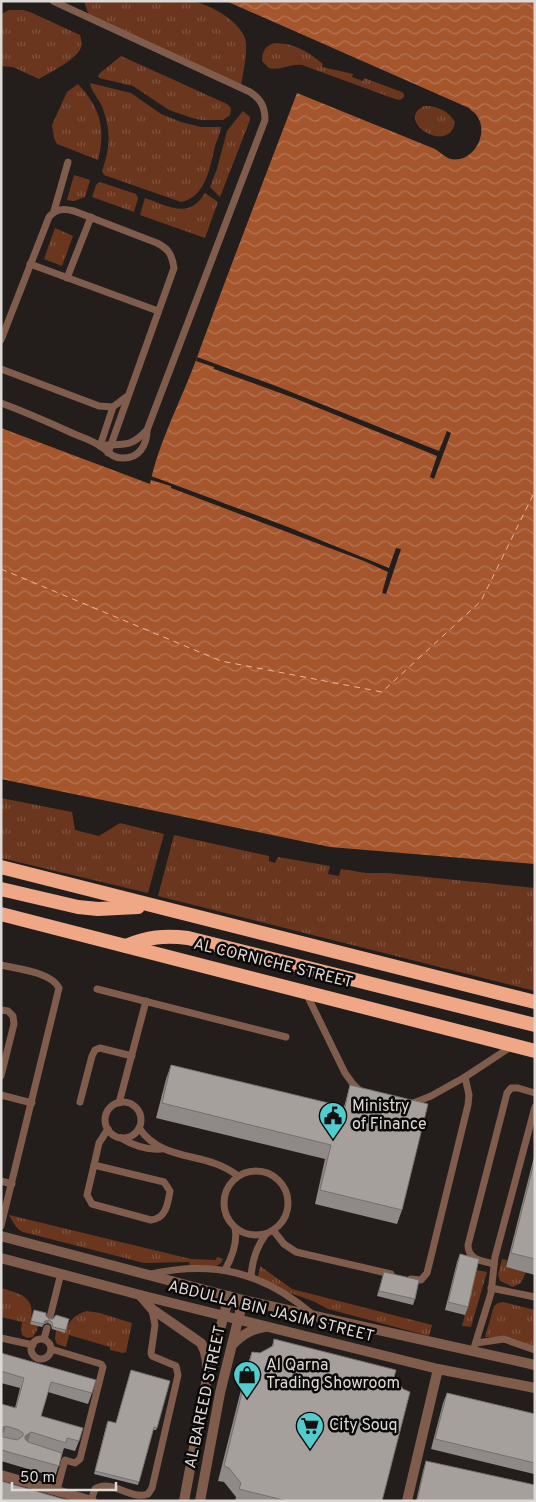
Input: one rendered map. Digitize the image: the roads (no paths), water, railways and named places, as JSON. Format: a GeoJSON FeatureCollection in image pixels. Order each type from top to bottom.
{"type":"FeatureCollection","features":[{"type":"Feature","properties":{"kind":"highway","name":"AL CORNICHE STREET"},"geometry":{"type":"LineString","coordinates":[[1,867],[535,1002]]}},
{"type":"Feature","properties":{"kind":"highway"},"geometry":{"type":"LineString","coordinates":[[1,889],[78,907],[98,909],[151,906]]}},
{"type":"Feature","properties":{"kind":"highway","name":"AL CORNICHE STREET"},"geometry":{"type":"LineString","coordinates":[[1,914],[305,990],[535,1051]]}},
{"type":"Feature","properties":{"kind":"highway"},"geometry":{"type":"LineString","coordinates":[[126,946],[156,937],[188,938],[535,1026]]}},
{"type":"Feature","properties":{"kind":"street","name":"ABDULLA BIN JASIM STREET"},"geometry":{"type":"LineString","coordinates":[[1,1236],[243,1300],[316,1317],[474,1347],[535,1365]]}},
{"type":"Feature","properties":{"kind":"street","name":"ABDULLA BIN JASIM STREET"},"geometry":{"type":"LineString","coordinates":[[1,1258],[266,1327],[438,1369],[535,1388]]}},
{"type":"Feature","properties":{"kind":"street"},"geometry":{"type":"LineString","coordinates":[[140,1294],[152,1309],[201,1343],[206,1356],[207,1378]]}},
{"type":"Feature","properties":{"kind":"street","name":"AL BAREED STREET"},"geometry":{"type":"LineString","coordinates":[[184,1501],[207,1378],[229,1296]]}},
{"type":"Feature","properties":{"kind":"street","name":"AL BAREED STREET"},"geometry":{"type":"LineString","coordinates":[[200,1501],[220,1393],[243,1300]]}},
{"type":"Feature","properties":{"kind":"street"},"geometry":{"type":"LineString","coordinates":[[232,1345],[244,1334],[266,1327]]}},
{"type":"Feature","properties":{"kind":"street"},"geometry":{"type":"LineString","coordinates":[[407,1501],[421,1463],[438,1369]]}},
{"type":"Feature","properties":{"kind":"street"},"geometry":{"type":"LineString","coordinates":[[1,1475],[92,1501]]}},
{"type":"Feature","properties":{"kind":"lane"},"geometry":{"type":"LineString","coordinates":[[1,403],[44,420],[100,446],[108,453],[120,459],[133,456],[142,448],[146,443],[147,430],[265,120],[265,111],[262,103],[250,92],[53,1]]}},
{"type":"Feature","properties":{"kind":"lane"},"geometry":{"type":"LineString","coordinates":[[1,340],[49,217],[54,211],[68,162]]}},
{"type":"Feature","properties":{"kind":"lane"},"geometry":{"type":"LineString","coordinates":[[54,211],[65,209],[91,217],[157,243],[167,248],[173,257],[174,268],[108,453]]}},
{"type":"Feature","properties":{"kind":"lane"},"geometry":{"type":"LineString","coordinates":[[67,278],[91,217]]}},
{"type":"Feature","properties":{"kind":"lane"},"geometry":{"type":"LineString","coordinates":[[30,264],[158,311]]}},
{"type":"Feature","properties":{"kind":"lane"},"geometry":{"type":"LineString","coordinates":[[1,370],[99,406],[113,406],[127,396]]}},
{"type":"Feature","properties":{"kind":"lane"},"geometry":{"type":"LineString","coordinates":[[99,406],[106,413],[109,421]]}},
{"type":"Feature","properties":{"kind":"lane"},"geometry":{"type":"LineString","coordinates":[[100,446],[113,406]]}},
{"type":"Feature","properties":{"kind":"lane"},"geometry":{"type":"LineString","coordinates":[[100,446],[131,443],[147,430]]}},
{"type":"Feature","properties":{"kind":"lane"},"geometry":{"type":"LineString","coordinates":[[1,965],[49,977],[56,982],[59,988],[1,1226]]}},
{"type":"Feature","properties":{"kind":"lane"},"geometry":{"type":"LineString","coordinates":[[97,989],[286,1037]]}},
{"type":"Feature","properties":{"kind":"lane"},"geometry":{"type":"LineString","coordinates":[[305,990],[345,1072],[353,1084],[370,1098]]}},
{"type":"Feature","properties":{"kind":"lane"},"geometry":{"type":"LineString","coordinates":[[119,1103],[146,1001]]}},
{"type":"Feature","properties":{"kind":"lane"},"geometry":{"type":"LineString","coordinates":[[1,1010],[8,1011],[13,1016],[14,1024],[1,1076]]}},
{"type":"Feature","properties":{"kind":"lane"},"geometry":{"type":"LineString","coordinates":[[404,1105],[418,1102],[465,1077],[513,1045]]}},
{"type":"Feature","properties":{"kind":"lane"},"geometry":{"type":"LineString","coordinates":[[80,1102],[94,1050],[100,1048],[132,1056]]}},
{"type":"Feature","properties":{"kind":"lane"},"geometry":{"type":"LineString","coordinates":[[406,1277],[421,1280],[427,1273],[468,1105],[469,1095],[465,1077]]}},
{"type":"Feature","properties":{"kind":"lane"},"geometry":{"type":"LineString","coordinates":[[494,1264],[473,1258],[469,1252],[468,1245],[507,1093],[514,1087],[535,1093]]}},
{"type":"Feature","properties":{"kind":"lane"},"geometry":{"type":"LineString","coordinates":[[1,1095],[32,1103]]}},
{"type":"Feature","properties":{"kind":"lane"},"geometry":{"type":"LineString","coordinates":[[121,1138],[131,1136],[139,1128],[140,1122],[137,1109],[126,1103],[114,1105],[107,1113],[105,1118],[111,1133],[136,1146],[153,1150],[162,1149]]}},
{"type":"Feature","properties":{"kind":"lane"},"geometry":{"type":"LineString","coordinates":[[474,1347],[491,1288],[494,1264],[535,1107]]}},
{"type":"Feature","properties":{"kind":"lane"},"geometry":{"type":"LineString","coordinates":[[139,1128],[149,1140],[162,1149],[220,1164],[238,1176]]}},
{"type":"Feature","properties":{"kind":"lane"},"geometry":{"type":"LineString","coordinates":[[94,1165],[164,1182],[170,1191],[164,1214],[158,1219],[151,1220],[92,1204],[87,1195],[99,1143],[108,1129]]}},
{"type":"Feature","properties":{"kind":"lane"},"geometry":{"type":"LineString","coordinates":[[251,1277],[255,1255],[261,1240],[270,1232],[285,1216],[287,1199],[285,1190],[273,1176],[265,1173],[246,1173],[238,1176],[226,1192],[224,1201],[228,1220],[235,1228],[244,1233],[255,1235],[270,1232]]}},
{"type":"Feature","properties":{"kind":"lane"},"geometry":{"type":"LineString","coordinates":[[1,1181],[12,1184]]}},
{"type":"Feature","properties":{"kind":"lane"},"geometry":{"type":"LineString","coordinates":[[225,1270],[231,1258],[236,1240],[235,1228]]}},
{"type":"Feature","properties":{"kind":"lane"},"geometry":{"type":"LineString","coordinates":[[270,1232],[296,1252],[397,1275]]}},
{"type":"Feature","properties":{"kind":"lane"},"geometry":{"type":"LineString","coordinates":[[148,1275],[173,1269],[225,1270],[251,1277],[275,1287],[316,1317]]}},
{"type":"Feature","properties":{"kind":"lane"},"geometry":{"type":"LineString","coordinates":[[50,1317],[62,1273]]}},
{"type":"Feature","properties":{"kind":"lane"},"geometry":{"type":"LineString","coordinates":[[491,1288],[535,1297]]}},
{"type":"Feature","properties":{"kind":"lane"},"geometry":{"type":"LineString","coordinates":[[92,1501],[95,1489],[103,1485],[142,1496],[148,1494],[152,1488],[178,1375],[176,1366],[152,1356],[150,1353],[155,1325],[152,1309]]}},
{"type":"Feature","properties":{"kind":"lane"},"geometry":{"type":"LineString","coordinates":[[44,1340],[47,1328]]}},
{"type":"Feature","properties":{"kind":"lane"},"geometry":{"type":"LineString","coordinates":[[1,1338],[32,1345],[39,1340],[44,1340],[50,1345],[51,1349],[48,1357],[39,1359],[33,1353],[32,1345]]}},
{"type":"Feature","properties":{"kind":"lane"},"geometry":{"type":"LineString","coordinates":[[474,1347],[504,1339],[535,1350]]}},
{"type":"Feature","properties":{"kind":"lane"},"geometry":{"type":"LineString","coordinates":[[51,1349],[102,1364],[103,1367],[80,1459],[75,1463],[57,1458]]}},
{"type":"Feature","properties":{"kind":"lane"},"geometry":{"type":"LineString","coordinates":[[57,1490],[65,1460]]}},
{"type":"Feature","properties":{"kind":"water"},"geometry":{"type":"Polygon","coordinates":[[[226,1],[535,1],[535,864],[330,847],[1,779],[1,428],[150,484],[159,452],[196,360],[297,93],[435,149],[451,159],[466,157],[477,146],[480,139],[480,123],[476,115],[469,108],[226,1]]]}},
{"type":"Feature","properties":{"kind":"place","name":"Ministry of Finance"},"geometry":{"type":"Point","coordinates":[333,1140]}},
{"type":"Feature","properties":{"kind":"place","name":"Al Qarna Trading Showroom"},"geometry":{"type":"Point","coordinates":[247,1399]}},
{"type":"Feature","properties":{"kind":"place","name":"City Souq"},"geometry":{"type":"Point","coordinates":[310,1450]}}]}
